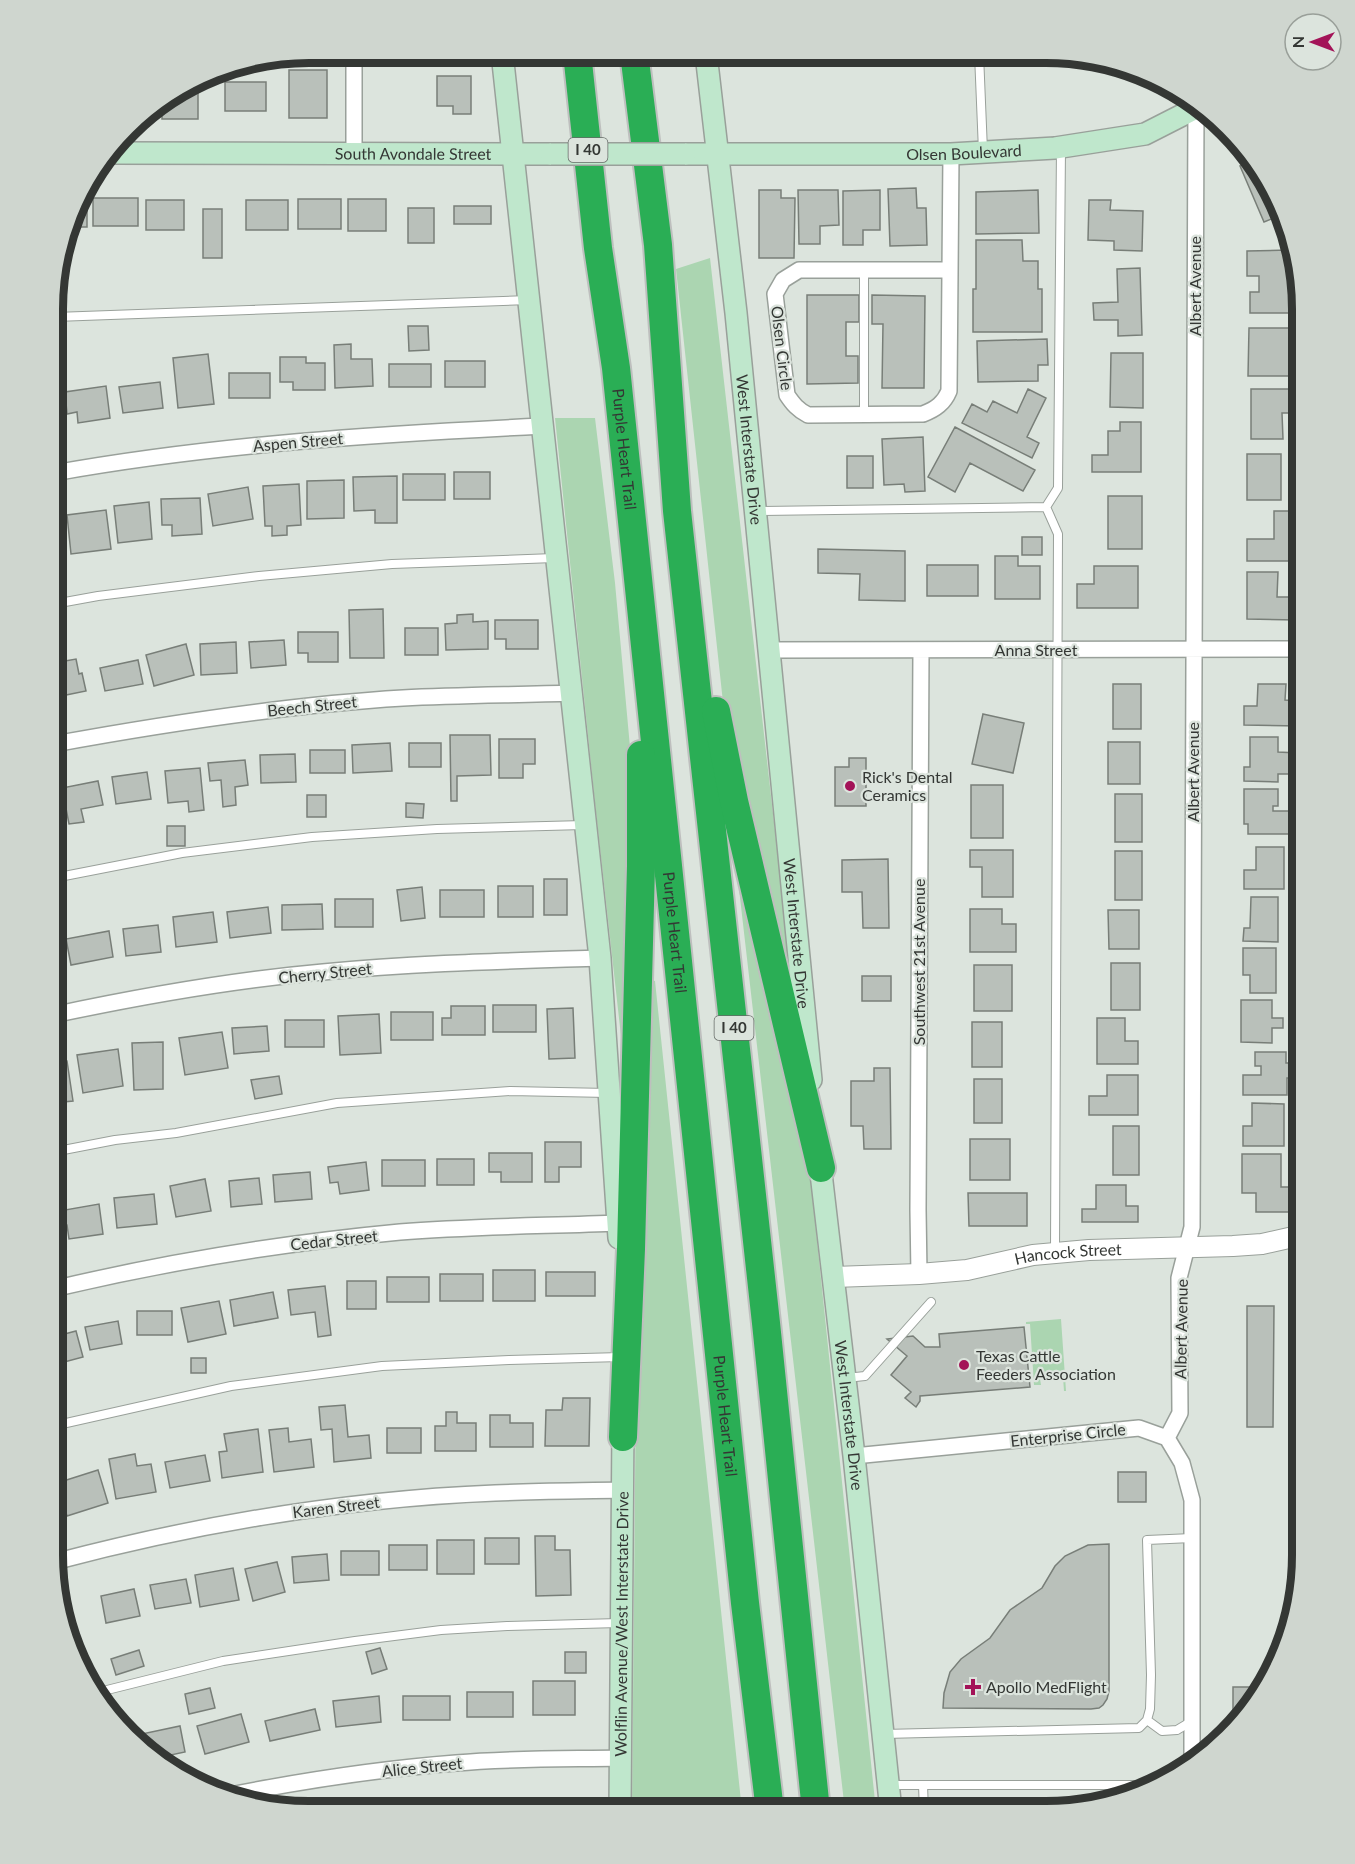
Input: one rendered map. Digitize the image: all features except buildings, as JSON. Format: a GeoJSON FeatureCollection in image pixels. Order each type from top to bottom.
{"type":"FeatureCollection","features":[{"type":"Feature","properties":{"kind":"highway","name":"Purple Heart Trail"},"geometry":{"type":"LineString","coordinates":[[578,63],[598,248],[616,368],[745,1603],[769,1801]]}},
{"type":"Feature","properties":{"kind":"highway","name":"I 40"},"geometry":{"type":"LineString","coordinates":[[635,63],[658,245],[677,512],[765,1312],[815,1801]]}},
{"type":"Feature","properties":{"kind":"highway"},"geometry":{"type":"LineString","coordinates":[[677,512],[726,766],[821,1168]]}},
{"type":"Feature","properties":{"kind":"highway"},"geometry":{"type":"LineString","coordinates":[[622,1437],[631,1249],[641,866],[642,615]]}},
{"type":"Feature","properties":{"kind":"main road"},"geometry":{"type":"LineString","coordinates":[[503,63],[600,958],[619,1223],[622,1437]]}},
{"type":"Feature","properties":{"kind":"main road","name":"West Interstate Drive"},"geometry":{"type":"LineString","coordinates":[[707,63],[736,313],[821,1168],[890,1801]]}},
{"type":"Feature","properties":{"kind":"main road","name":"Olsen Boulevard"},"geometry":{"type":"LineString","coordinates":[[717,154],[951,154],[1061,147],[1145,134],[1190,109]]}},
{"type":"Feature","properties":{"kind":"main road","name":"South Avondale Street"},"geometry":{"type":"LineString","coordinates":[[119,153],[717,154]]}},
{"type":"Feature","properties":{"kind":"main road","name":"Wolflin Avenue/West Interstate Drive"},"geometry":{"type":"LineString","coordinates":[[620,1801],[622,1437]]}},
{"type":"Feature","properties":{"kind":"street"},"geometry":{"type":"LineString","coordinates":[[354,63],[354,154]]}},
{"type":"Feature","properties":{"kind":"street","name":"Albert Avenue"},"geometry":{"type":"LineString","coordinates":[[1167,1438],[1180,1413],[1179,1278],[1192,1227],[1193,649],[1198,116]]}},
{"type":"Feature","properties":{"kind":"street","name":"Olsen Circle"},"geometry":{"type":"LineString","coordinates":[[950,270],[799,270],[783,280],[776,294],[787,395],[793,405],[808,415],[923,414],[939,406],[945,399],[949,391],[951,154]]}},
{"type":"Feature","properties":{"kind":"street","name":"Aspen Street"},"geometry":{"type":"LineString","coordinates":[[63,472],[298,441],[543,426]]}},
{"type":"Feature","properties":{"kind":"street","name":"Anna Street"},"geometry":{"type":"LineString","coordinates":[[769,650],[1292,649]]}},
{"type":"Feature","properties":{"kind":"street","name":"Southwest 21st Avenue"},"geometry":{"type":"LineString","coordinates":[[919,1274],[921,650]]}},
{"type":"Feature","properties":{"kind":"street","name":"Beech Street"},"geometry":{"type":"LineString","coordinates":[[63,742],[167,724],[333,704],[402,698],[572,693]]}},
{"type":"Feature","properties":{"kind":"street","name":"Cherry Street"},"geometry":{"type":"LineString","coordinates":[[63,1013],[203,987],[321,972],[390,966],[600,958]]}},
{"type":"Feature","properties":{"kind":"street","name":"Cedar Street"},"geometry":{"type":"LineString","coordinates":[[63,1287],[183,1261],[295,1244],[450,1229],[619,1223]]}},
{"type":"Feature","properties":{"kind":"street","name":"Hancock Street"},"geometry":{"type":"LineString","coordinates":[[834,1277],[967,1270],[1055,1252],[1233,1246],[1262,1244],[1292,1237]]}},
{"type":"Feature","properties":{"kind":"street","name":"Enterprise Circle"},"geometry":{"type":"LineString","coordinates":[[854,1456],[1139,1428],[1167,1438]]}},
{"type":"Feature","properties":{"kind":"street"},"geometry":{"type":"LineString","coordinates":[[1167,1438],[1182,1463],[1192,1500],[1192,1753]]}},
{"type":"Feature","properties":{"kind":"street","name":"Karen Street"},"geometry":{"type":"LineString","coordinates":[[63,1560],[214,1525],[327,1507],[484,1493],[622,1490]]}},
{"type":"Feature","properties":{"kind":"street","name":"Alice Street"},"geometry":{"type":"LineString","coordinates":[[244,1793],[330,1777],[456,1762],[620,1758]]}},
{"type":"Feature","properties":{"kind":"lane"},"geometry":{"type":"LineString","coordinates":[[979,63],[983,152]]}},
{"type":"Feature","properties":{"kind":"lane"},"geometry":{"type":"LineString","coordinates":[[1046,507],[1058,488],[1061,147]]}},
{"type":"Feature","properties":{"kind":"lane"},"geometry":{"type":"LineString","coordinates":[[864,270],[864,414]]}},
{"type":"Feature","properties":{"kind":"lane"},"geometry":{"type":"LineString","coordinates":[[63,317],[530,300]]}},
{"type":"Feature","properties":{"kind":"lane"},"geometry":{"type":"LineString","coordinates":[[756,512],[1046,507]]}},
{"type":"Feature","properties":{"kind":"lane"},"geometry":{"type":"LineString","coordinates":[[1046,507],[1058,534],[1055,1252]]}},
{"type":"Feature","properties":{"kind":"lane"},"geometry":{"type":"LineString","coordinates":[[63,602],[281,574],[392,564],[557,558]]}},
{"type":"Feature","properties":{"kind":"lane"},"geometry":{"type":"LineString","coordinates":[[63,876],[182,853],[312,837],[437,829],[586,825]]}},
{"type":"Feature","properties":{"kind":"lane"},"geometry":{"type":"LineString","coordinates":[[63,1150],[115,1140],[176,1133],[337,1102],[510,1091],[609,1093]]}},
{"type":"Feature","properties":{"kind":"lane"},"geometry":{"type":"LineString","coordinates":[[845,1378],[865,1376],[930,1302]]}},
{"type":"Feature","properties":{"kind":"lane"},"geometry":{"type":"LineString","coordinates":[[63,1424],[231,1386],[382,1366],[622,1357]]}},
{"type":"Feature","properties":{"kind":"lane"},"geometry":{"type":"LineString","coordinates":[[883,1734],[1139,1728],[1147,1720],[1150,1709],[1147,1540],[1192,1538]]}},
{"type":"Feature","properties":{"kind":"lane"},"geometry":{"type":"LineString","coordinates":[[103,1691],[223,1660],[355,1641],[441,1630],[621,1623]]}},
{"type":"Feature","properties":{"kind":"lane"},"geometry":{"type":"LineString","coordinates":[[1147,1720],[1162,1731],[1177,1730],[1192,1721]]}},
{"type":"Feature","properties":{"kind":"lane"},"geometry":{"type":"LineString","coordinates":[[888,1785],[1132,1785]]}},
{"type":"Feature","properties":{"kind":"lane"},"geometry":{"type":"LineString","coordinates":[[923,1785],[924,1801]]}},
{"type":"Feature","properties":{"kind":"green space"},"geometry":{"type":"Polygon","coordinates":[[[710,258],[792,981],[783,983],[726,730],[676,269],[710,258]]]}},
{"type":"Feature","properties":{"kind":"green space"},"geometry":{"type":"Polygon","coordinates":[[[555,418],[595,418],[615,583],[634,791],[623,1054],[595,803],[555,418]]]}},
{"type":"Feature","properties":{"kind":"green space"},"geometry":{"type":"Polygon","coordinates":[[[739,889],[748,890],[808,1153],[875,1801],[844,1801],[739,889]]]}},
{"type":"Feature","properties":{"kind":"green space"},"geometry":{"type":"Polygon","coordinates":[[[647,979],[655,981],[741,1801],[632,1801],[637,1272],[647,979]]]}},
{"type":"Feature","properties":{"kind":"green space"},"geometry":{"type":"Polygon","coordinates":[[[1061,1319],[1066,1391],[1064,1391],[1063,1377],[1040,1379],[1041,1385],[1034,1385],[1030,1324],[1026,1324],[1026,1322],[1061,1319]]]}},
{"type":"Feature","properties":{"kind":"place","name":"Rick's Dental Ceramics"},"geometry":{"type":"Point","coordinates":[850,786]}},
{"type":"Feature","properties":{"kind":"place","name":"Texas Cattle Feeders Association"},"geometry":{"type":"Point","coordinates":[964,1365]}},
{"type":"Feature","properties":{"kind":"place","name":"Apollo MedFlight"},"geometry":{"type":"Point","coordinates":[973,1687]}}]}
